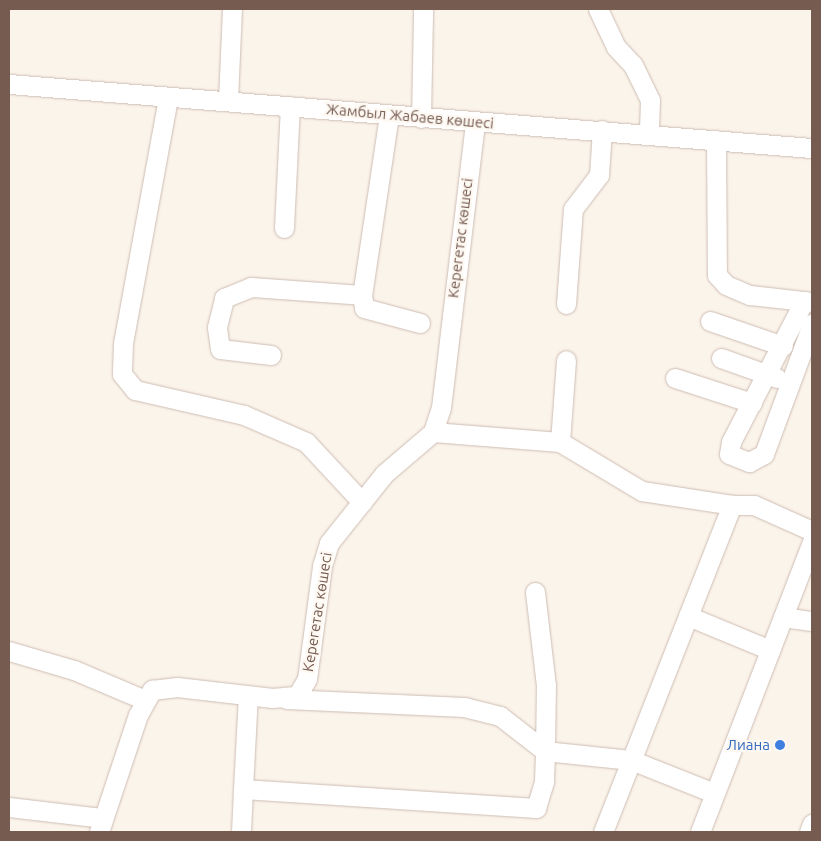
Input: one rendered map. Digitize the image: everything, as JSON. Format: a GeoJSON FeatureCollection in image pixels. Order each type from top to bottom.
{"type":"FeatureCollection","features":[{"type":"Feature","properties":{"kind":"street"},"geometry":{"type":"LineString","coordinates":[[228,100],[232,9]]}},
{"type":"Feature","properties":{"kind":"street"},"geometry":{"type":"LineString","coordinates":[[421,118],[423,9]]}},
{"type":"Feature","properties":{"kind":"street"},"geometry":{"type":"LineString","coordinates":[[598,9],[616,47],[633,65],[650,100],[649,133]]}},
{"type":"Feature","properties":{"kind":"street","name":"Жамбыл Жабаев көшесі"},"geometry":{"type":"LineString","coordinates":[[9,84],[168,98],[228,100],[475,123],[649,133],[812,148]]}},
{"type":"Feature","properties":{"kind":"street"},"geometry":{"type":"LineString","coordinates":[[168,98],[132,294],[122,374],[135,390],[244,415],[306,442],[362,502]]}},
{"type":"Feature","properties":{"kind":"street"},"geometry":{"type":"LineString","coordinates":[[284,228],[290,106]]}},
{"type":"Feature","properties":{"kind":"street"},"geometry":{"type":"LineString","coordinates":[[389,115],[362,296],[364,308],[420,322]]}},
{"type":"Feature","properties":{"kind":"street","name":"Керегетас көшесі"},"geometry":{"type":"LineString","coordinates":[[145,700],[152,690],[177,687],[272,698],[297,696],[307,679],[322,566],[329,543],[384,474],[433,432],[441,408],[475,123]]}},
{"type":"Feature","properties":{"kind":"street"},"geometry":{"type":"LineString","coordinates":[[566,304],[573,209],[599,175],[602,130]]}},
{"type":"Feature","properties":{"kind":"street"},"geometry":{"type":"LineString","coordinates":[[716,140],[717,275],[726,285],[750,295],[808,302],[731,442],[729,454],[749,462],[764,454],[812,324]]}},
{"type":"Feature","properties":{"kind":"street"},"geometry":{"type":"LineString","coordinates":[[271,355],[220,349],[217,327],[224,298],[251,287],[362,296]]}},
{"type":"Feature","properties":{"kind":"street"},"geometry":{"type":"LineString","coordinates":[[710,321],[783,346]]}},
{"type":"Feature","properties":{"kind":"street"},"geometry":{"type":"LineString","coordinates":[[721,358],[790,383]]}},
{"type":"Feature","properties":{"kind":"street"},"geometry":{"type":"LineString","coordinates":[[560,442],[566,360]]}},
{"type":"Feature","properties":{"kind":"street"},"geometry":{"type":"LineString","coordinates":[[675,378],[752,403]]}},
{"type":"Feature","properties":{"kind":"street"},"geometry":{"type":"LineString","coordinates":[[433,432],[560,442],[642,491],[732,505],[754,505],[812,531]]}},
{"type":"Feature","properties":{"kind":"street"},"geometry":{"type":"LineString","coordinates":[[602,832],[732,505]]}},
{"type":"Feature","properties":{"kind":"street"},"geometry":{"type":"LineString","coordinates":[[700,832],[812,542]]}},
{"type":"Feature","properties":{"kind":"street"},"geometry":{"type":"LineString","coordinates":[[243,789],[536,808],[544,781],[546,685],[535,592]]}},
{"type":"Feature","properties":{"kind":"street"},"geometry":{"type":"LineString","coordinates":[[688,616],[770,650]]}},
{"type":"Feature","properties":{"kind":"street"},"geometry":{"type":"LineString","coordinates":[[783,618],[812,621]]}},
{"type":"Feature","properties":{"kind":"street"},"geometry":{"type":"LineString","coordinates":[[9,652],[74,670],[145,700],[101,825],[9,807]]}},
{"type":"Feature","properties":{"kind":"street"},"geometry":{"type":"LineString","coordinates":[[241,832],[248,695]]}},
{"type":"Feature","properties":{"kind":"street"},"geometry":{"type":"LineString","coordinates":[[272,698],[464,707],[500,716],[545,750],[631,760],[714,793]]}},
{"type":"Feature","properties":{"kind":"street"},"geometry":{"type":"LineString","coordinates":[[809,832],[812,824]]}},
{"type":"Feature","properties":{"kind":"place","name":"Лиана"},"geometry":{"type":"Point","coordinates":[780,745]}}]}
